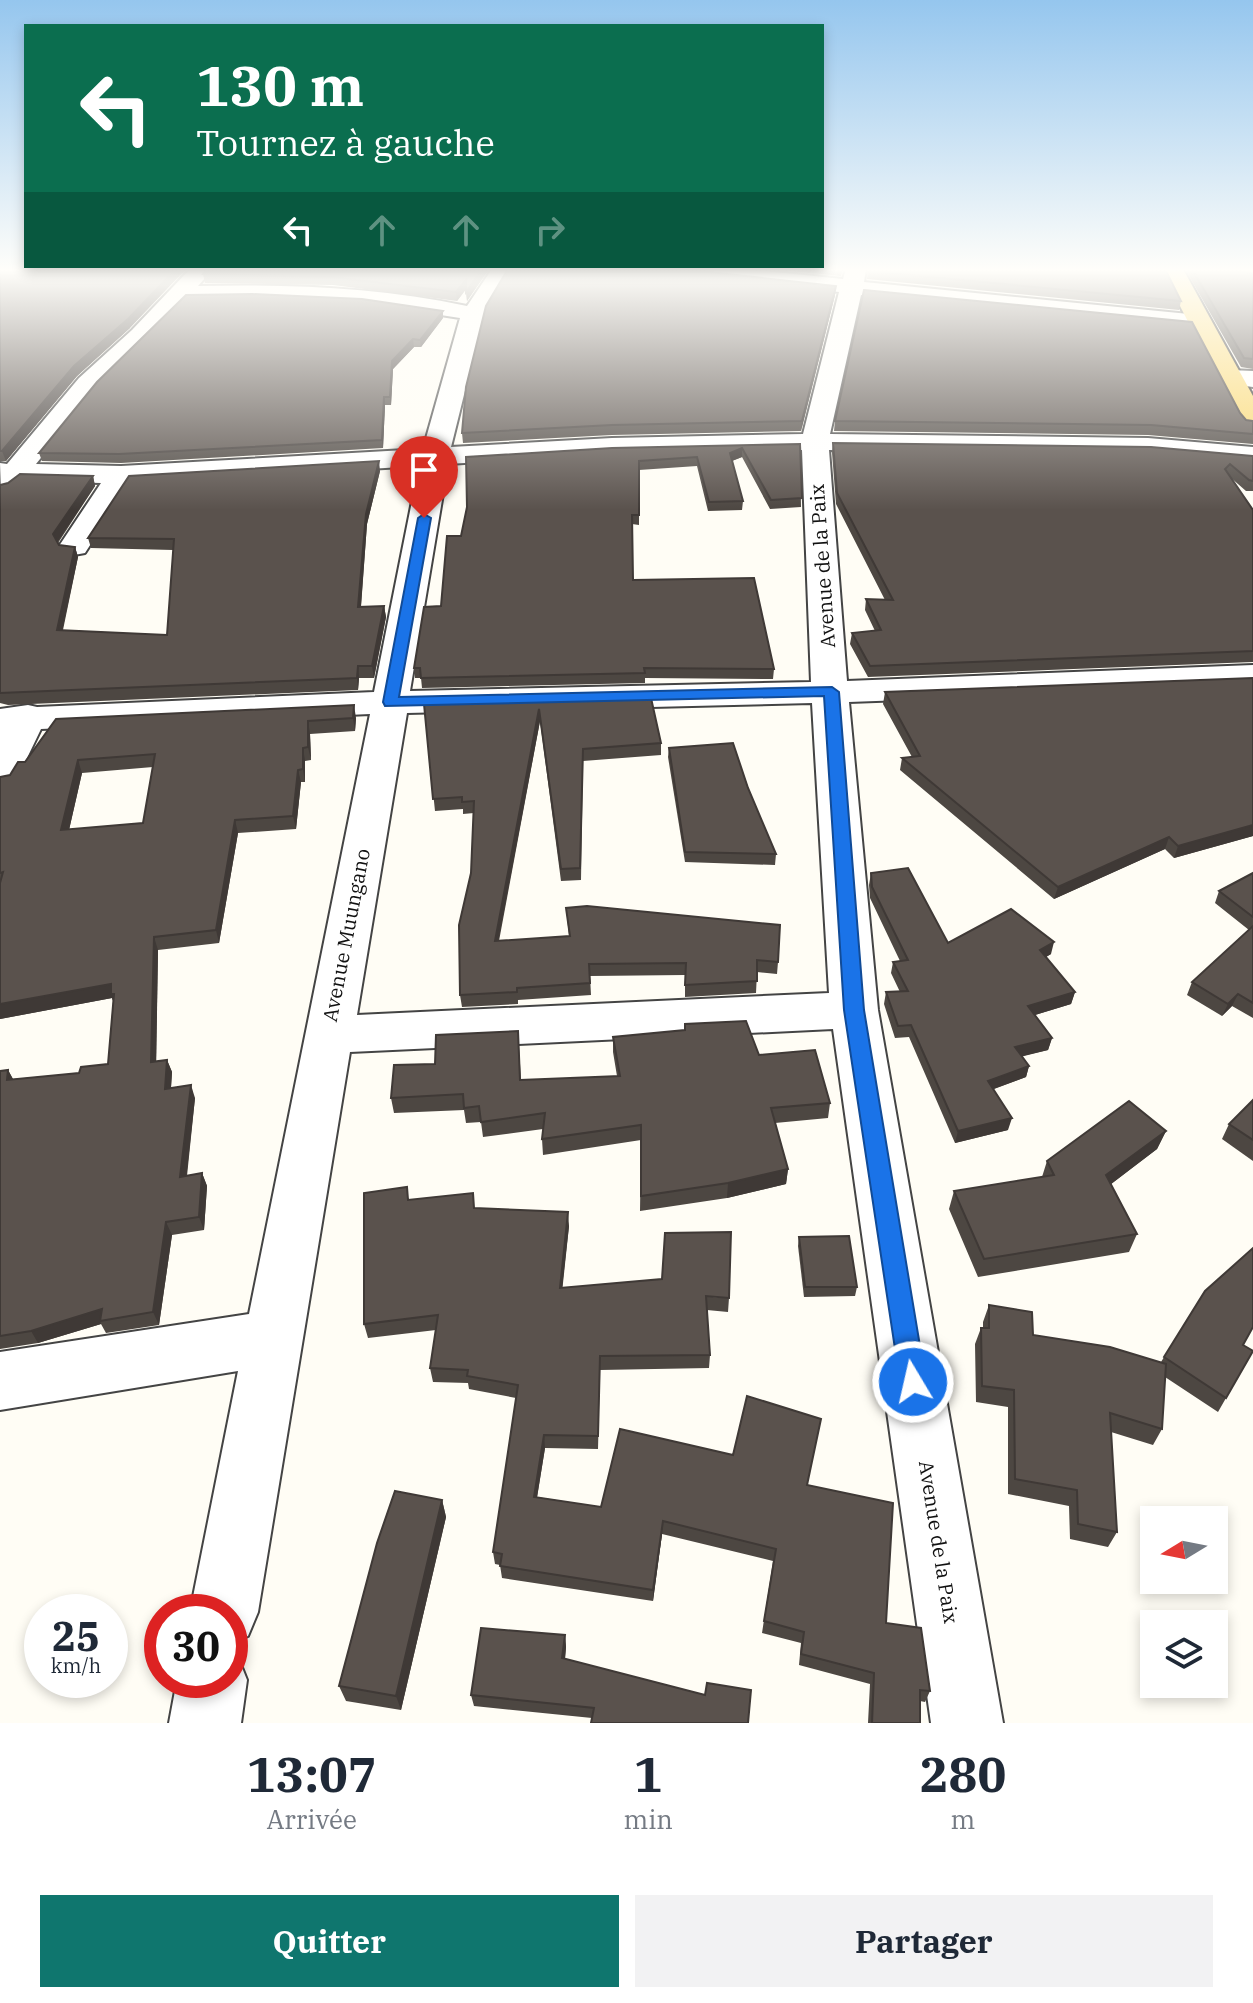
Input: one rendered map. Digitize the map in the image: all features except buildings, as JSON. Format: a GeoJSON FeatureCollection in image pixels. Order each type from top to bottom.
{"type":"FeatureCollection","features":[{"type":"Feature","properties":{"kind":"main road"},"geometry":{"type":"LineString","coordinates":[[1219,349],[1241,379],[1253,421]]}},
{"type":"Feature","properties":{"kind":"street"},"geometry":{"type":"LineString","coordinates":[[5,476],[81,391],[125,349]]}},
{"type":"Feature","properties":{"kind":"street","name":"Avenue Muungano"},"geometry":{"type":"LineString","coordinates":[[227,1594],[435,456],[464,349]]}},
{"type":"Feature","properties":{"kind":"street","name":"Avenue de la Paix"},"geometry":{"type":"LineString","coordinates":[[837,349],[815,442],[824,619],[854,1010],[967,1723]]}},
{"type":"Feature","properties":{"kind":"street"},"geometry":{"type":"LineString","coordinates":[[5,476],[121,475],[612,446],[815,442],[1148,446],[1253,455]]}},
{"type":"Feature","properties":{"kind":"street"},"geometry":{"type":"LineString","coordinates":[[74,546],[121,475]]}},
{"type":"Feature","properties":{"kind":"street"},"geometry":{"type":"LineString","coordinates":[[0,776],[14,718],[390,702],[832,692],[1253,676]]}},
{"type":"Feature","properties":{"kind":"street"},"geometry":{"type":"LineString","coordinates":[[328,1035],[854,1010]]}},
{"type":"Feature","properties":{"kind":"street"},"geometry":{"type":"LineString","coordinates":[[0,1381],[273,1338]]}},
{"type":"Feature","properties":{"kind":"street"},"geometry":{"type":"LineString","coordinates":[[205,1723],[209,1698]]}},
{"type":"Feature","properties":{"kind":"route"},"geometry":{"type":"LineString","coordinates":[[424,518],[390,702],[832,692],[854,1010],[913,1382]]}}]}
